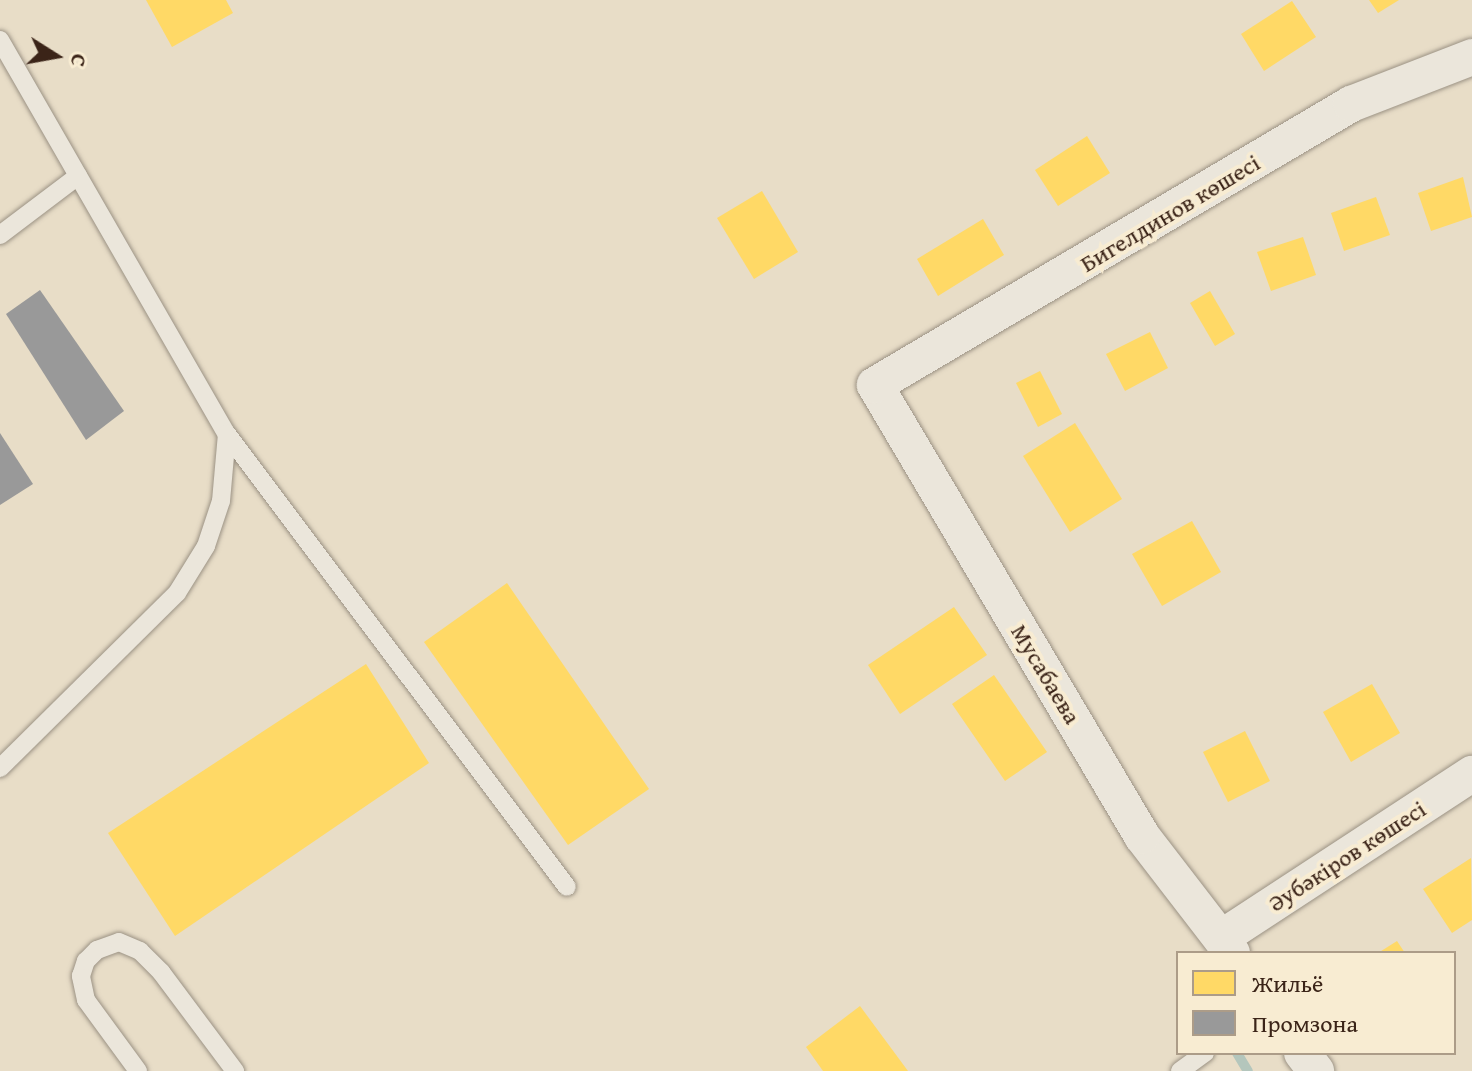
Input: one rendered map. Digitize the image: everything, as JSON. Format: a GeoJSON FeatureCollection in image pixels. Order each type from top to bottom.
{"type":"FeatureCollection","features":[{"type":"Feature","properties":{"kind":"street","name":"Бигелдинов көшесі"},"geometry":{"type":"LineString","coordinates":[[875,385],[1351,104],[1472,57]]}},
{"type":"Feature","properties":{"kind":"street","name":"Мусабаева"},"geometry":{"type":"LineString","coordinates":[[875,385],[1142,836],[1227,946]]}},
{"type":"Feature","properties":{"kind":"street","name":"Әубәкіров көшесі"},"geometry":{"type":"LineString","coordinates":[[1227,946],[1472,774]]}},
{"type":"Feature","properties":{"kind":"street"},"geometry":{"type":"LineString","coordinates":[[1304,1055],[1316,1071]]}},
{"type":"Feature","properties":{"kind":"lane"},"geometry":{"type":"LineString","coordinates":[[0,40],[227,434],[567,887]]}},
{"type":"Feature","properties":{"kind":"lane"},"geometry":{"type":"LineString","coordinates":[[0,235],[78,176]]}},
{"type":"Feature","properties":{"kind":"lane"},"geometry":{"type":"LineString","coordinates":[[0,768],[177,593],[206,546],[221,501],[227,434]]}},
{"type":"Feature","properties":{"kind":"lane"},"geometry":{"type":"LineString","coordinates":[[138,1071],[86,1000],[81,976],[97,950],[119,942],[140,951],[161,972],[235,1071]]}},
{"type":"Feature","properties":{"kind":"lane"},"geometry":{"type":"LineString","coordinates":[[1180,1071],[1202,1055]]}},
{"type":"Feature","properties":{"kind":"building: Жильё"},"geometry":{"type":"Polygon","coordinates":[[[146,0],[226,0],[233,13],[172,47],[146,0]]]}},
{"type":"Feature","properties":{"kind":"building: Жильё"},"geometry":{"type":"Polygon","coordinates":[[[1369,0],[1399,0],[1378,13],[1369,0]]]}},
{"type":"Feature","properties":{"kind":"building: Жильё"},"geometry":{"type":"Polygon","coordinates":[[[1292,1],[1316,37],[1264,71],[1241,34],[1292,1]]]}},
{"type":"Feature","properties":{"kind":"building: Жильё"},"geometry":{"type":"Polygon","coordinates":[[[1087,136],[1110,173],[1058,206],[1035,170],[1087,136]]]}},
{"type":"Feature","properties":{"kind":"building: Жильё"},"geometry":{"type":"Polygon","coordinates":[[[1463,177],[1472,217],[1431,231],[1418,193],[1463,177]]]}},
{"type":"Feature","properties":{"kind":"building: Жильё"},"geometry":{"type":"Polygon","coordinates":[[[762,191],[798,252],[754,279],[717,218],[762,191]]]}},
{"type":"Feature","properties":{"kind":"building: Жильё"},"geometry":{"type":"Polygon","coordinates":[[[1376,197],[1390,235],[1344,251],[1331,213],[1376,197]]]}},
{"type":"Feature","properties":{"kind":"building: Жильё"},"geometry":{"type":"Polygon","coordinates":[[[983,219],[1004,255],[938,296],[917,259],[983,219]]]}},
{"type":"Feature","properties":{"kind":"building: Жильё"},"geometry":{"type":"Polygon","coordinates":[[[1303,237],[1316,275],[1271,291],[1257,252],[1303,237]]]}},
{"type":"Feature","properties":{"kind":"building: Жильё"},"geometry":{"type":"Polygon","coordinates":[[[1210,291],[1235,334],[1215,346],[1190,303],[1210,291]]]}},
{"type":"Feature","properties":{"kind":"building: Жильё"},"geometry":{"type":"Polygon","coordinates":[[[1150,332],[1168,368],[1125,391],[1106,354],[1150,332]]]}},
{"type":"Feature","properties":{"kind":"building: Жильё"},"geometry":{"type":"Polygon","coordinates":[[[1040,371],[1062,414],[1038,427],[1016,383],[1040,371]]]}},
{"type":"Feature","properties":{"kind":"building: Жильё"},"geometry":{"type":"Polygon","coordinates":[[[1075,423],[1122,499],[1070,532],[1023,456],[1075,423]]]}},
{"type":"Feature","properties":{"kind":"building: Жильё"},"geometry":{"type":"Polygon","coordinates":[[[1192,521],[1221,572],[1162,606],[1132,554],[1192,521]]]}},
{"type":"Feature","properties":{"kind":"building: Жильё"},"geometry":{"type":"Polygon","coordinates":[[[507,583],[649,789],[568,845],[424,642],[507,583]]]}},
{"type":"Feature","properties":{"kind":"building: Жильё"},"geometry":{"type":"Polygon","coordinates":[[[954,607],[987,655],[900,714],[868,665],[954,607]]]}},
{"type":"Feature","properties":{"kind":"building: Жильё"},"geometry":{"type":"Polygon","coordinates":[[[366,664],[429,763],[175,936],[108,833],[366,664]]]}},
{"type":"Feature","properties":{"kind":"building: Жильё"},"geometry":{"type":"Polygon","coordinates":[[[994,675],[1047,752],[1005,781],[952,704],[994,675]]]}},
{"type":"Feature","properties":{"kind":"building: Жильё"},"geometry":{"type":"Polygon","coordinates":[[[1372,684],[1400,733],[1351,762],[1323,712],[1372,684]]]}},
{"type":"Feature","properties":{"kind":"building: Жильё"},"geometry":{"type":"Polygon","coordinates":[[[1245,731],[1270,781],[1228,802],[1203,752],[1245,731]]]}},
{"type":"Feature","properties":{"kind":"building: Жильё"},"geometry":{"type":"Polygon","coordinates":[[[1471,858],[1472,920],[1452,933],[1423,889],[1471,858]]]}},
{"type":"Feature","properties":{"kind":"building: Жильё"},"geometry":{"type":"Polygon","coordinates":[[[1397,941],[1404,951],[1381,951],[1397,941]]]}},
{"type":"Feature","properties":{"kind":"building: Жильё"},"geometry":{"type":"Polygon","coordinates":[[[860,1006],[908,1071],[823,1071],[806,1047],[860,1006]]]}},
{"type":"Feature","properties":{"kind":"building: Промзона"},"geometry":{"type":"Polygon","coordinates":[[[40,290],[124,411],[86,440],[6,314],[40,290]]]}},
{"type":"Feature","properties":{"kind":"building: Промзона"},"geometry":{"type":"Polygon","coordinates":[[[0,433],[33,484],[0,505],[0,433]]]}},
{"type":"Feature","properties":{"kind":"waterway"},"geometry":{"type":"LineString","coordinates":[[1238,1055],[1248,1071]]}}]}
